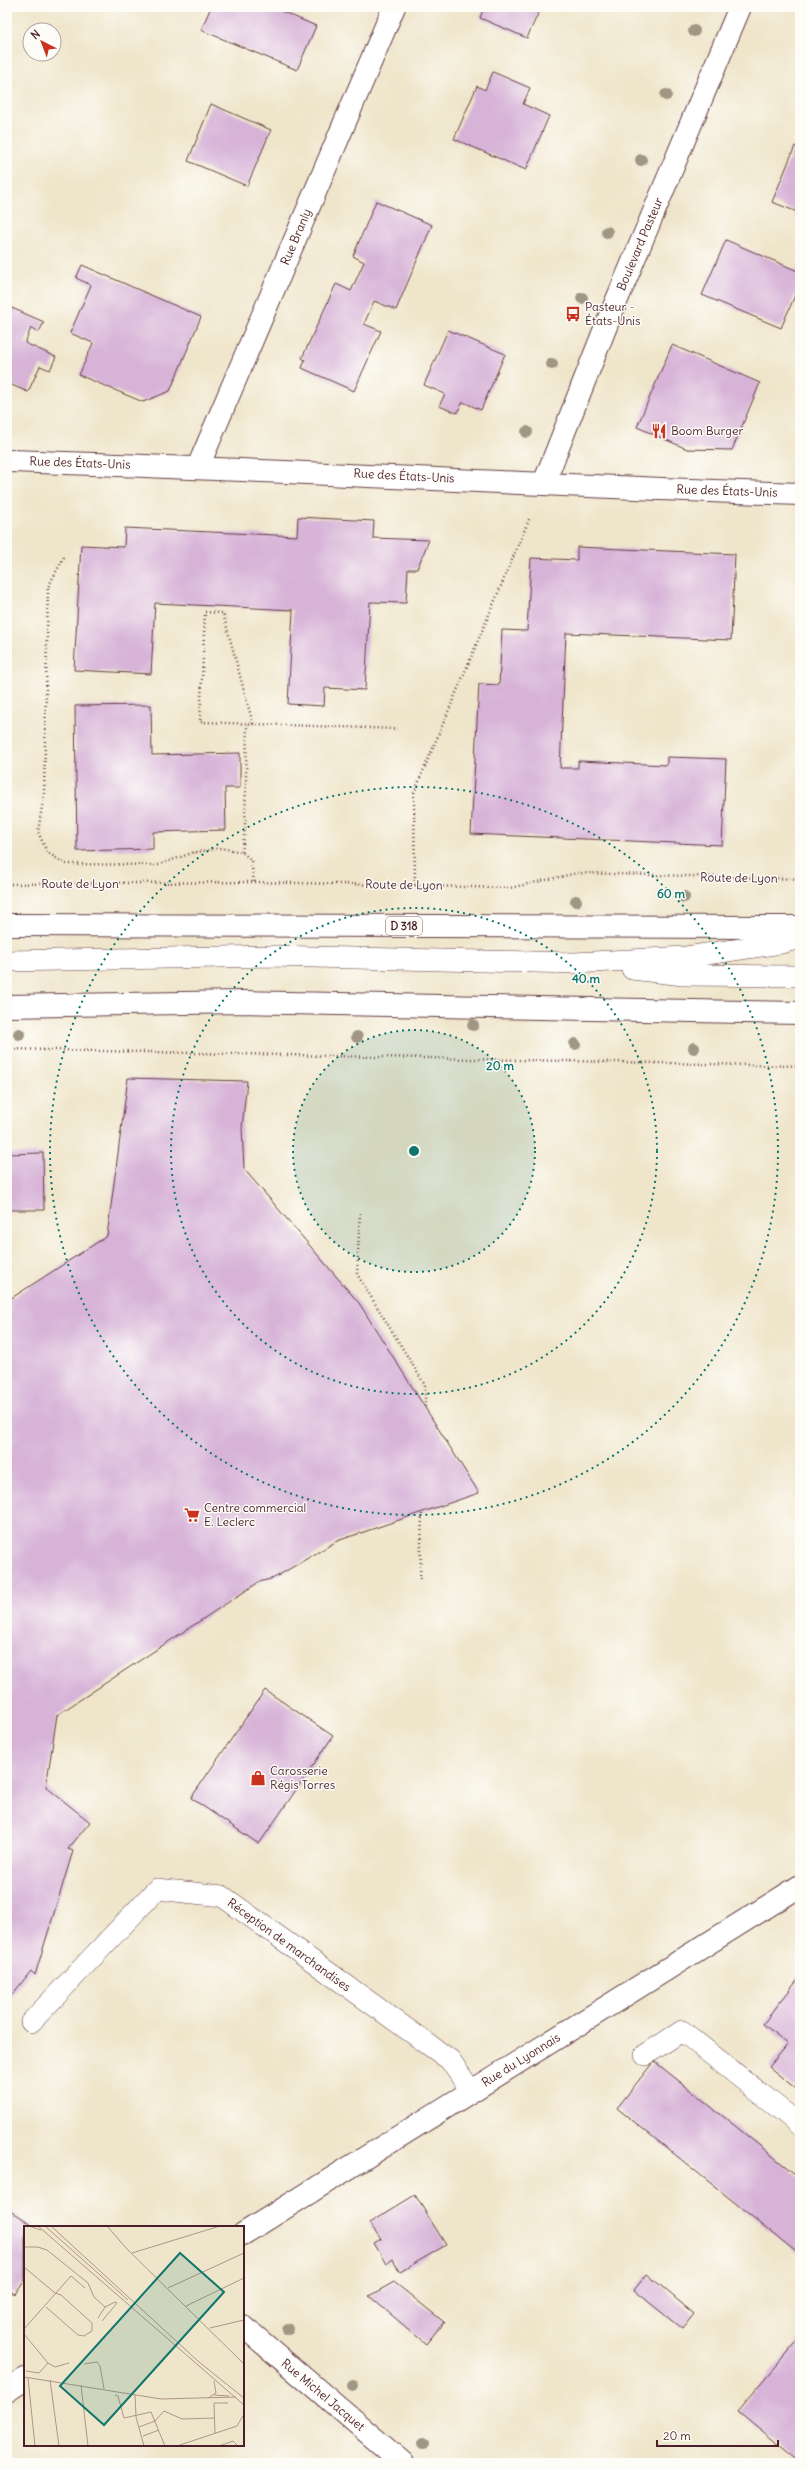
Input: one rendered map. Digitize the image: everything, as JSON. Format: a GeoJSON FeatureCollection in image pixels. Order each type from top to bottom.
{"type":"FeatureCollection","features":[{"type":"Feature","properties":{"kind":"street","name":"Rue Branly"},"geometry":{"type":"LineString","coordinates":[[198,467],[394,7]]}},
{"type":"Feature","properties":{"kind":"street","name":"Boulevard Pasteur"},"geometry":{"type":"LineString","coordinates":[[544,483],[611,314],[740,7]]}},
{"type":"Feature","properties":{"kind":"street","name":"Rue des États-Unis"},"geometry":{"type":"LineString","coordinates":[[7,461],[198,467],[703,491],[800,494]]}},
{"type":"Feature","properties":{"kind":"street","name":"D 318"},"geometry":{"type":"LineString","coordinates":[[7,925],[800,927]]}},
{"type":"Feature","properties":{"kind":"street"},"geometry":{"type":"LineString","coordinates":[[7,1006],[242,1002],[800,1013]]}},
{"type":"Feature","properties":{"kind":"street","name":"Rue du Lyonnais"},"geometry":{"type":"LineString","coordinates":[[244,2233],[800,1886]]}},
{"type":"Feature","properties":{"kind":"street","name":"Rue Michel Jacquet"},"geometry":{"type":"LineString","coordinates":[[244,2327],[403,2463]]}},
{"type":"Feature","properties":{"kind":"street"},"geometry":{"type":"LineString","coordinates":[[7,2391],[24,2380]]}},
{"type":"Feature","properties":{"kind":"lane"},"geometry":{"type":"LineString","coordinates":[[7,961],[270,956],[574,963],[686,957],[781,943],[800,938]]}},
{"type":"Feature","properties":{"kind":"lane"},"geometry":{"type":"LineString","coordinates":[[574,963],[683,975],[800,976]]}},
{"type":"Feature","properties":{"kind":"lane","name":"Réception de marchandises"},"geometry":{"type":"LineString","coordinates":[[31,2022],[157,1889],[222,1896],[450,2060],[471,2091]]}},
{"type":"Feature","properties":{"kind":"lane"},"geometry":{"type":"LineString","coordinates":[[645,2055],[682,2032],[800,2125]]}},
{"type":"Feature","properties":{"kind":"path"},"geometry":{"type":"LineString","coordinates":[[415,885],[414,794],[544,483]]}},
{"type":"Feature","properties":{"kind":"path"},"geometry":{"type":"LineString","coordinates":[[64,557],[48,587],[44,794],[38,832],[47,852],[65,864],[158,865],[192,853],[221,848],[242,852],[251,860],[254,882]]}},
{"type":"Feature","properties":{"kind":"path"},"geometry":{"type":"LineString","coordinates":[[253,724],[223,614],[204,612],[200,722],[247,724],[397,729]]}},
{"type":"Feature","properties":{"kind":"path"},"geometry":{"type":"LineString","coordinates":[[242,852],[246,829],[247,724]]}},
{"type":"Feature","properties":{"kind":"path","name":"Route de Lyon"},"geometry":{"type":"LineString","coordinates":[[7,884],[254,882],[510,888],[577,873],[800,878]]}},
{"type":"Feature","properties":{"kind":"path"},"geometry":{"type":"LineString","coordinates":[[7,1049],[800,1066]]}},
{"type":"Feature","properties":{"kind":"path"},"geometry":{"type":"LineString","coordinates":[[360,1213],[356,1274],[425,1385],[425,1407]]}},
{"type":"Feature","properties":{"kind":"path"},"geometry":{"type":"LineString","coordinates":[[420,1579],[422,1512]]}},
{"type":"Feature","properties":{"kind":"building"},"geometry":{"type":"Polygon","coordinates":[[[211,7],[272,7],[316,26],[297,70],[201,30],[211,7]]]}},
{"type":"Feature","properties":{"kind":"building"},"geometry":{"type":"Polygon","coordinates":[[[484,7],[541,7],[527,38],[480,18],[484,7]]]}},
{"type":"Feature","properties":{"kind":"building"},"geometry":{"type":"Polygon","coordinates":[[[493,72],[530,88],[523,104],[549,116],[526,170],[454,139],[477,86],[485,90],[493,72]]]}},
{"type":"Feature","properties":{"kind":"building"},"geometry":{"type":"Polygon","coordinates":[[[211,104],[271,130],[247,186],[188,161],[211,104]]]}},
{"type":"Feature","properties":{"kind":"building"},"geometry":{"type":"Polygon","coordinates":[[[795,146],[800,149],[800,213],[772,202],[795,146]]]}},
{"type":"Feature","properties":{"kind":"building"},"geometry":{"type":"Polygon","coordinates":[[[376,201],[432,225],[396,310],[374,301],[364,324],[381,331],[354,391],[302,368],[305,360],[302,358],[336,284],[351,291],[364,262],[353,256],[376,201]]]}},
{"type":"Feature","properties":{"kind":"building"},"geometry":{"type":"Polygon","coordinates":[[[726,240],[800,272],[800,284],[781,328],[702,295],[726,240]]]}},
{"type":"Feature","properties":{"kind":"building"},"geometry":{"type":"Polygon","coordinates":[[[82,265],[201,317],[170,391],[143,402],[79,375],[93,343],[70,333],[91,285],[76,278],[82,265]]]}},
{"type":"Feature","properties":{"kind":"building"},"geometry":{"type":"Polygon","coordinates":[[[12,308],[44,322],[39,332],[31,328],[25,343],[56,357],[50,370],[40,366],[28,392],[7,383],[7,320],[12,308]]]}},
{"type":"Feature","properties":{"kind":"building"},"geometry":{"type":"Polygon","coordinates":[[[448,330],[505,354],[481,410],[463,402],[457,413],[439,406],[445,394],[424,385],[448,330]]]}},
{"type":"Feature","properties":{"kind":"building"},"geometry":{"type":"Polygon","coordinates":[[[672,345],[760,383],[732,450],[687,449],[637,427],[672,345]]]}},
{"type":"Feature","properties":{"kind":"building"},"geometry":{"type":"Polygon","coordinates":[[[298,517],[374,521],[373,538],[429,540],[417,569],[408,569],[406,603],[370,602],[365,690],[325,688],[324,706],[288,704],[293,610],[155,603],[151,674],[74,670],[81,545],[124,547],[125,528],[297,536],[298,517]]]}},
{"type":"Feature","properties":{"kind":"building"},"geometry":{"type":"Polygon","coordinates":[[[577,547],[735,554],[731,640],[566,633],[560,768],[578,768],[578,761],[667,765],[667,757],[726,759],[722,845],[471,834],[479,684],[499,685],[502,630],[527,631],[531,558],[577,560],[577,547]]]}},
{"type":"Feature","properties":{"kind":"building"},"geometry":{"type":"Polygon","coordinates":[[[151,705],[152,755],[240,753],[240,788],[225,788],[226,830],[153,832],[153,849],[77,851],[75,706],[151,705]]]}},
{"type":"Feature","properties":{"kind":"building","name":"Centre commercial E. Leclerc"},"geometry":{"type":"Polygon","coordinates":[[[128,1078],[247,1081],[242,1128],[244,1169],[359,1303],[479,1493],[337,1541],[274,1578],[259,1582],[57,1715],[46,1787],[90,1822],[68,1849],[73,1851],[35,1975],[31,1971],[7,2001],[7,1301],[107,1236],[128,1078]]]}},
{"type":"Feature","properties":{"kind":"building"},"geometry":{"type":"Polygon","coordinates":[[[43,1153],[44,1210],[7,1210],[7,1154],[43,1153]]]}},
{"type":"Feature","properties":{"kind":"building"},"geometry":{"type":"Polygon","coordinates":[[[7,1228],[10,1268],[7,1270],[7,1228]]]}},
{"type":"Feature","properties":{"kind":"building"},"geometry":{"type":"Polygon","coordinates":[[[265,1690],[333,1736],[259,1844],[191,1798],[265,1690]]]}},
{"type":"Feature","properties":{"kind":"building"},"geometry":{"type":"Polygon","coordinates":[[[800,1977],[800,2082],[795,2088],[769,2067],[788,2044],[763,2024],[800,1977]]]}},
{"type":"Feature","properties":{"kind":"building"},"geometry":{"type":"Polygon","coordinates":[[[654,2061],[800,2178],[800,2255],[617,2108],[654,2061]]]}},
{"type":"Feature","properties":{"kind":"building"},"geometry":{"type":"Polygon","coordinates":[[[415,2195],[446,2245],[400,2272],[393,2259],[386,2264],[374,2243],[381,2239],[369,2223],[415,2195]]]}},
{"type":"Feature","properties":{"kind":"building"},"geometry":{"type":"Polygon","coordinates":[[[7,2209],[32,2226],[24,2226],[24,2280],[15,2294],[7,2289],[7,2209]]]}},
{"type":"Feature","properties":{"kind":"building"},"geometry":{"type":"Polygon","coordinates":[[[647,2274],[694,2314],[682,2329],[634,2290],[647,2274]]]}},
{"type":"Feature","properties":{"kind":"building"},"geometry":{"type":"Polygon","coordinates":[[[394,2282],[444,2322],[426,2344],[369,2296],[394,2282]]]}},
{"type":"Feature","properties":{"kind":"building"},"geometry":{"type":"Polygon","coordinates":[[[800,2338],[800,2462],[738,2411],[800,2338]]]}},
{"type":"Feature","properties":{"kind":"place","name":"Pasteur - États-Unis"},"geometry":{"type":"Point","coordinates":[573,314]}},
{"type":"Feature","properties":{"kind":"place","name":"Boom Burger"},"geometry":{"type":"Point","coordinates":[659,431]}},
{"type":"Feature","properties":{"kind":"place","name":"Centre commercial E. Leclerc"},"geometry":{"type":"Point","coordinates":[192,1515]}},
{"type":"Feature","properties":{"kind":"place","name":"Carosserie Régis Torres"},"geometry":{"type":"Point","coordinates":[258,1778]}}]}
